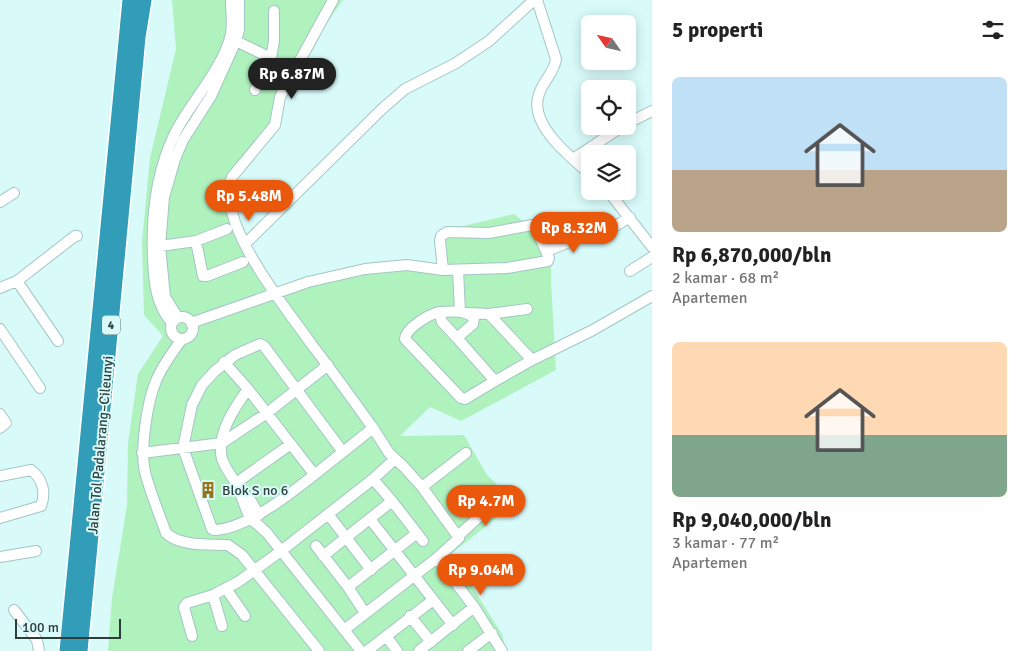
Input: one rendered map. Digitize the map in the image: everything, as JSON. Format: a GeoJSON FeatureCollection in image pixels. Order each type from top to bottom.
{"type":"FeatureCollection","features":[{"type":"Feature","properties":{"kind":"highway","name":"Jalan Tol Padalarang–Cileunyi"},"geometry":{"type":"LineString","coordinates":[[67,651],[130,0]]}},
{"type":"Feature","properties":{"kind":"highway","name":"Jalan Tol Padalarang–Cileunyi"},"geometry":{"type":"LineString","coordinates":[[80,651],[138,37],[144,0]]}},
{"type":"Feature","properties":{"kind":"street"},"geometry":{"type":"LineString","coordinates":[[156,247],[151,234],[154,205],[164,159],[176,132],[228,46],[232,24],[231,0]]}},
{"type":"Feature","properties":{"kind":"street"},"geometry":{"type":"LineString","coordinates":[[192,326],[186,318],[175,320],[164,315],[156,293],[156,247],[164,197],[182,140],[211,96],[236,41],[239,30],[239,0]]}},
{"type":"Feature","properties":{"kind":"street"},"geometry":{"type":"LineString","coordinates":[[333,0],[280,97],[275,125],[237,170],[229,185],[232,215],[254,262],[275,293],[389,453],[422,487],[458,536]]}},
{"type":"Feature","properties":{"kind":"street"},"geometry":{"type":"LineString","coordinates":[[245,244],[382,109],[406,89],[456,64],[489,41],[535,0],[556,60],[555,67],[538,96],[537,107],[541,120],[554,142],[581,167]]}},
{"type":"Feature","properties":{"kind":"street"},"geometry":{"type":"LineString","coordinates":[[255,90],[271,58],[274,41],[274,11]]}},
{"type":"Feature","properties":{"kind":"street"},"geometry":{"type":"LineString","coordinates":[[236,41],[271,58]]}},
{"type":"Feature","properties":{"kind":"street"},"geometry":{"type":"LineString","coordinates":[[636,119],[652,111]]}},
{"type":"Feature","properties":{"kind":"street"},"geometry":{"type":"LineString","coordinates":[[573,160],[610,135]]}},
{"type":"Feature","properties":{"kind":"street"},"geometry":{"type":"LineString","coordinates":[[0,202],[14,193]]}},
{"type":"Feature","properties":{"kind":"street"},"geometry":{"type":"LineString","coordinates":[[616,200],[652,247]]}},
{"type":"Feature","properties":{"kind":"street"},"geometry":{"type":"LineString","coordinates":[[547,251],[591,233],[606,232],[630,217]]}},
{"type":"Feature","properties":{"kind":"street"},"geometry":{"type":"LineString","coordinates":[[192,326],[308,282],[365,269],[407,265],[443,270],[507,268],[549,260],[547,251],[535,226],[532,225],[488,233],[447,232],[441,236],[440,241],[443,270]]}},
{"type":"Feature","properties":{"kind":"street"},"geometry":{"type":"LineString","coordinates":[[156,247],[196,241],[227,229]]}},
{"type":"Feature","properties":{"kind":"street"},"geometry":{"type":"LineString","coordinates":[[0,288],[17,281],[77,236]]}},
{"type":"Feature","properties":{"kind":"street"},"geometry":{"type":"LineString","coordinates":[[196,241],[203,276],[243,262]]}},
{"type":"Feature","properties":{"kind":"street"},"geometry":{"type":"LineString","coordinates":[[630,271],[652,257]]}},
{"type":"Feature","properties":{"kind":"street"},"geometry":{"type":"LineString","coordinates":[[457,338],[473,324],[474,318],[465,312],[458,270]]}},
{"type":"Feature","properties":{"kind":"street"},"geometry":{"type":"LineString","coordinates":[[17,281],[58,341]]}},
{"type":"Feature","properties":{"kind":"street"},"geometry":{"type":"LineString","coordinates":[[527,309],[489,314],[439,312],[428,315],[406,334],[405,339],[461,398],[465,399],[532,360],[593,330],[652,296]]}},
{"type":"Feature","properties":{"kind":"street"},"geometry":{"type":"LineString","coordinates":[[439,312],[442,322],[495,381]]}},
{"type":"Feature","properties":{"kind":"street"},"geometry":{"type":"LineString","coordinates":[[489,314],[532,360]]}},
{"type":"Feature","properties":{"kind":"street"},"geometry":{"type":"LineString","coordinates":[[175,320],[171,330],[178,338]]}},
{"type":"Feature","properties":{"kind":"street"},"geometry":{"type":"LineString","coordinates":[[178,338],[189,336],[192,326]]}},
{"type":"Feature","properties":{"kind":"street"},"geometry":{"type":"LineString","coordinates":[[0,330],[40,388]]}},
{"type":"Feature","properties":{"kind":"street"},"geometry":{"type":"LineString","coordinates":[[178,338],[172,353],[155,382],[142,453],[145,472],[166,533],[180,541],[228,545],[242,556],[319,651]]}},
{"type":"Feature","properties":{"kind":"street"},"geometry":{"type":"LineString","coordinates":[[343,452],[264,346],[260,344],[224,362],[202,385],[192,405],[183,448],[212,528],[217,530],[254,517],[314,474],[343,452],[373,428]]}},
{"type":"Feature","properties":{"kind":"street"},"geometry":{"type":"LineString","coordinates":[[224,362],[248,388],[314,474]]}},
{"type":"Feature","properties":{"kind":"street"},"geometry":{"type":"LineString","coordinates":[[142,453],[222,443],[267,413],[328,365]]}},
{"type":"Feature","properties":{"kind":"street"},"geometry":{"type":"LineString","coordinates":[[248,388],[230,417],[222,443],[222,459],[237,486],[247,496],[256,523],[267,533],[361,651]]}},
{"type":"Feature","properties":{"kind":"street"},"geometry":{"type":"LineString","coordinates":[[0,414],[6,423],[0,428]]}},
{"type":"Feature","properties":{"kind":"street"},"geometry":{"type":"LineString","coordinates":[[237,486],[291,444]]}},
{"type":"Feature","properties":{"kind":"street"},"geometry":{"type":"LineString","coordinates":[[422,487],[466,454]]}},
{"type":"Feature","properties":{"kind":"street"},"geometry":{"type":"LineString","coordinates":[[192,636],[185,612],[185,605],[227,590],[281,551],[373,479],[395,459]]}},
{"type":"Feature","properties":{"kind":"street"},"geometry":{"type":"LineString","coordinates":[[0,476],[31,470],[38,476],[43,486],[41,506],[0,518]]}},
{"type":"Feature","properties":{"kind":"street"},"geometry":{"type":"LineString","coordinates":[[348,587],[394,550],[420,537],[373,479]]}},
{"type":"Feature","properties":{"kind":"street"},"geometry":{"type":"LineString","coordinates":[[344,630],[437,558],[458,540],[458,536],[497,500]]}},
{"type":"Feature","properties":{"kind":"street"},"geometry":{"type":"LineString","coordinates":[[323,556],[392,501]]}},
{"type":"Feature","properties":{"kind":"street"},"geometry":{"type":"LineString","coordinates":[[328,514],[371,570]]}},
{"type":"Feature","properties":{"kind":"street"},"geometry":{"type":"LineString","coordinates":[[370,519],[453,625]]}},
{"type":"Feature","properties":{"kind":"street"},"geometry":{"type":"LineString","coordinates":[[316,546],[348,587],[365,614]]}},
{"type":"Feature","properties":{"kind":"street"},"geometry":{"type":"LineString","coordinates":[[0,557],[36,551]]}},
{"type":"Feature","properties":{"kind":"street"},"geometry":{"type":"LineString","coordinates":[[437,558],[474,607],[502,651]]}},
{"type":"Feature","properties":{"kind":"street"},"geometry":{"type":"LineString","coordinates":[[227,590],[245,616]]}},
{"type":"Feature","properties":{"kind":"street"},"geometry":{"type":"LineString","coordinates":[[213,596],[222,626]]}},
{"type":"Feature","properties":{"kind":"street"},"geometry":{"type":"LineString","coordinates":[[367,651],[433,600]]}},
{"type":"Feature","properties":{"kind":"street"},"geometry":{"type":"LineString","coordinates":[[419,651],[474,607]]}},
{"type":"Feature","properties":{"kind":"street"},"geometry":{"type":"LineString","coordinates":[[14,610],[37,640],[39,651]]}},
{"type":"Feature","properties":{"kind":"street"},"geometry":{"type":"LineString","coordinates":[[410,616],[431,642]]}},
{"type":"Feature","properties":{"kind":"street"},"geometry":{"type":"LineString","coordinates":[[468,651],[492,633]]}},
{"type":"Feature","properties":{"kind":"street"},"geometry":{"type":"LineString","coordinates":[[386,636],[397,651]]}},
{"type":"Feature","properties":{"kind":"green space"},"geometry":{"type":"Polygon","coordinates":[[[172,0],[343,0],[300,61],[275,125],[231,177],[236,223],[266,280],[282,289],[365,267],[440,268],[446,230],[514,214],[551,244],[556,370],[461,421],[430,407],[400,436],[464,435],[487,475],[516,502],[451,554],[502,634],[506,651],[108,651],[112,598],[127,505],[128,443],[138,374],[163,336],[144,315],[142,241],[150,158],[176,49],[172,0]]]}},
{"type":"Feature","properties":{"kind":"place","name":"Blok S no 6"},"geometry":{"type":"Point","coordinates":[208,490]}}]}
